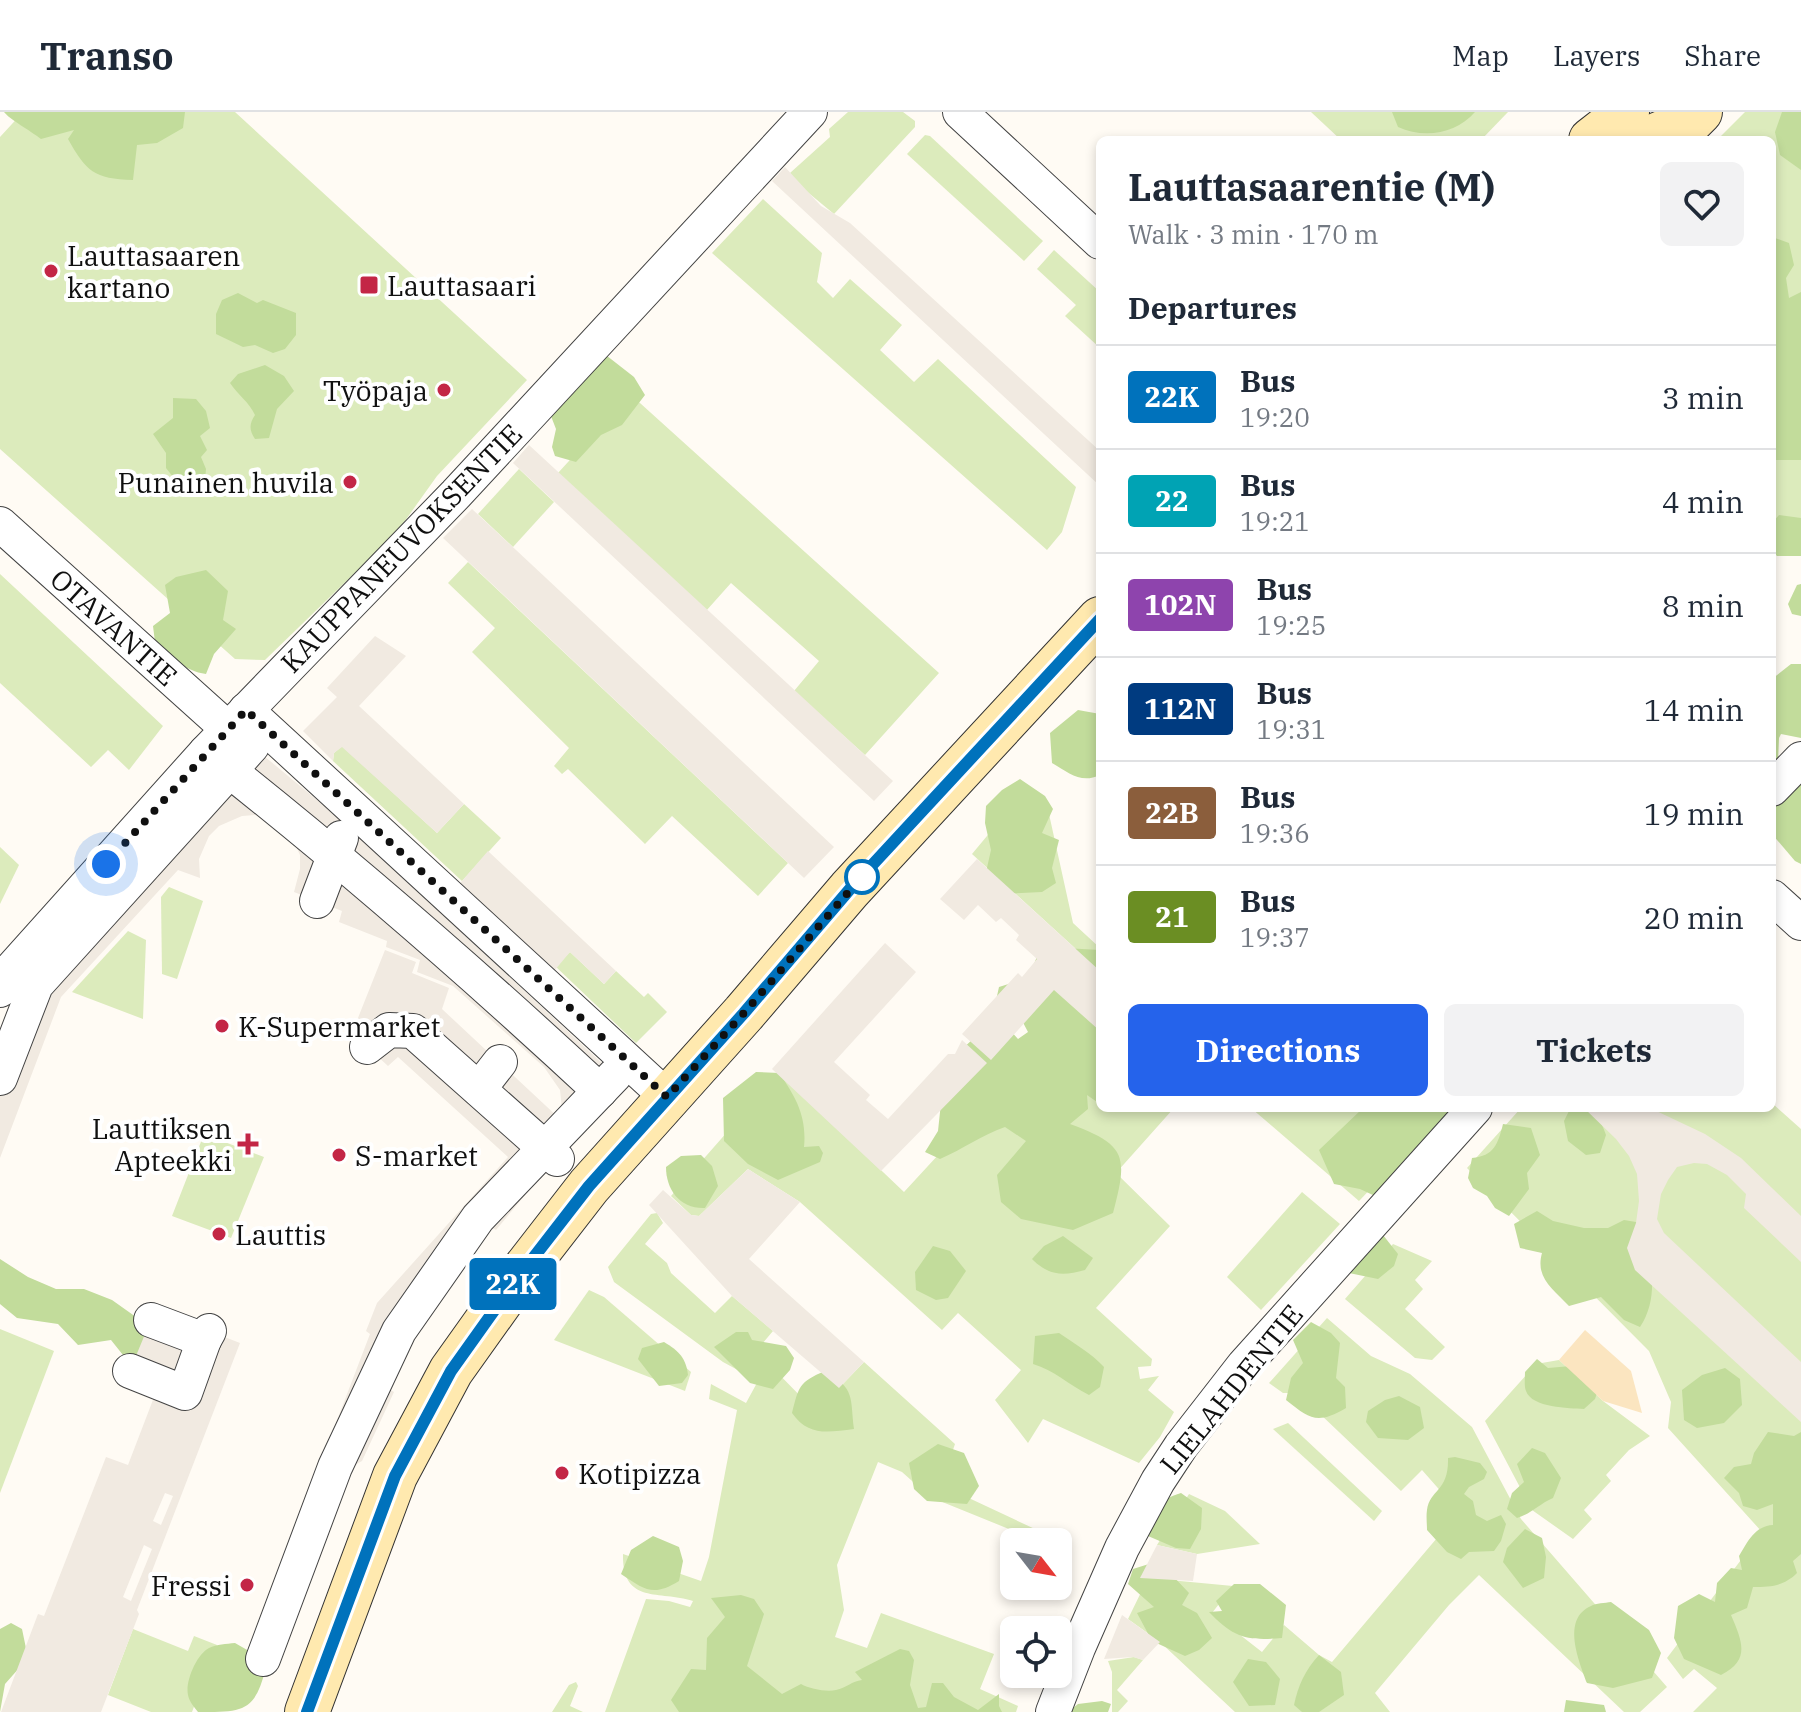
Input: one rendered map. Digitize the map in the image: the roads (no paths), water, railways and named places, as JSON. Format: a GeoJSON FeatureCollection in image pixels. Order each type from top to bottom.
{"type":"FeatureCollection","features":[{"type":"Feature","properties":{"kind":"main road"},"geometry":{"type":"LineString","coordinates":[[1567,136],[1584,112]]}},
{"type":"Feature","properties":{"kind":"main road"},"geometry":{"type":"LineString","coordinates":[[1596,136],[1627,112]]}},
{"type":"Feature","properties":{"kind":"main road"},"geometry":{"type":"LineString","coordinates":[[1654,136],[1692,120],[1700,112]]}},
{"type":"Feature","properties":{"kind":"main road"},"geometry":{"type":"LineString","coordinates":[[307,1712],[395,1476],[451,1371],[554,1228],[850,889],[1096,623]]}},
{"type":"Feature","properties":{"kind":"street","name":"KAUPPANEUVOKSENTIE"},"geometry":{"type":"LineString","coordinates":[[0,990],[7,974],[232,741],[810,112]]}},
{"type":"Feature","properties":{"kind":"street"},"geometry":{"type":"LineString","coordinates":[[960,112],[1096,238]]}},
{"type":"Feature","properties":{"kind":"street","name":"OTAVANTIE"},"geometry":{"type":"LineString","coordinates":[[0,524],[232,741],[354,808],[667,1097]]}},
{"type":"Feature","properties":{"kind":"street"},"geometry":{"type":"LineString","coordinates":[[0,1078],[36,985],[232,741],[334,855],[516,1044],[608,1083],[552,1154],[478,1218],[385,1326],[263,1659]]}},
{"type":"Feature","properties":{"kind":"street"},"geometry":{"type":"LineString","coordinates":[[1776,785],[1801,759]]}},
{"type":"Feature","properties":{"kind":"street"},"geometry":{"type":"LineString","coordinates":[[317,901],[354,808]]}},
{"type":"Feature","properties":{"kind":"street"},"geometry":{"type":"LineString","coordinates":[[1776,901],[1801,923]]}},
{"type":"Feature","properties":{"kind":"street"},"geometry":{"type":"LineString","coordinates":[[367,1047],[389,1030],[413,1031],[552,1154]]}},
{"type":"Feature","properties":{"kind":"street"},"geometry":{"type":"LineString","coordinates":[[479,1089],[516,1044]]}},
{"type":"Feature","properties":{"kind":"street","name":"LIELAHDENTIE"},"geometry":{"type":"LineString","coordinates":[[1053,1712],[1122,1548],[1158,1481],[1190,1433],[1244,1365],[1471,1112]]}},
{"type":"Feature","properties":{"kind":"street"},"geometry":{"type":"LineString","coordinates":[[130,1371],[185,1393],[206,1336],[151,1320]]}},
{"type":"Feature","properties":{"kind":"place","name":"Lauttasaaren kartano"},"geometry":{"type":"Point","coordinates":[51,271]}},
{"type":"Feature","properties":{"kind":"place","name":"Lauttasaari"},"geometry":{"type":"Point","coordinates":[369,285]}},
{"type":"Feature","properties":{"kind":"place","name":"Työpaja"},"geometry":{"type":"Point","coordinates":[444,390]}},
{"type":"Feature","properties":{"kind":"place","name":"Punainen huvila"},"geometry":{"type":"Point","coordinates":[350,482]}},
{"type":"Feature","properties":{"kind":"place","name":"K-Supermarket"},"geometry":{"type":"Point","coordinates":[222,1026]}},
{"type":"Feature","properties":{"kind":"place","name":"Lauttiksen Apteekki"},"geometry":{"type":"Point","coordinates":[248,1144]}},
{"type":"Feature","properties":{"kind":"place","name":"S-market"},"geometry":{"type":"Point","coordinates":[339,1155]}},
{"type":"Feature","properties":{"kind":"place","name":"Lauttis"},"geometry":{"type":"Point","coordinates":[219,1234]}},
{"type":"Feature","properties":{"kind":"place","name":"Kotipizza"},"geometry":{"type":"Point","coordinates":[562,1473]}},
{"type":"Feature","properties":{"kind":"place","name":"Fressi"},"geometry":{"type":"Point","coordinates":[247,1585]}}]}
